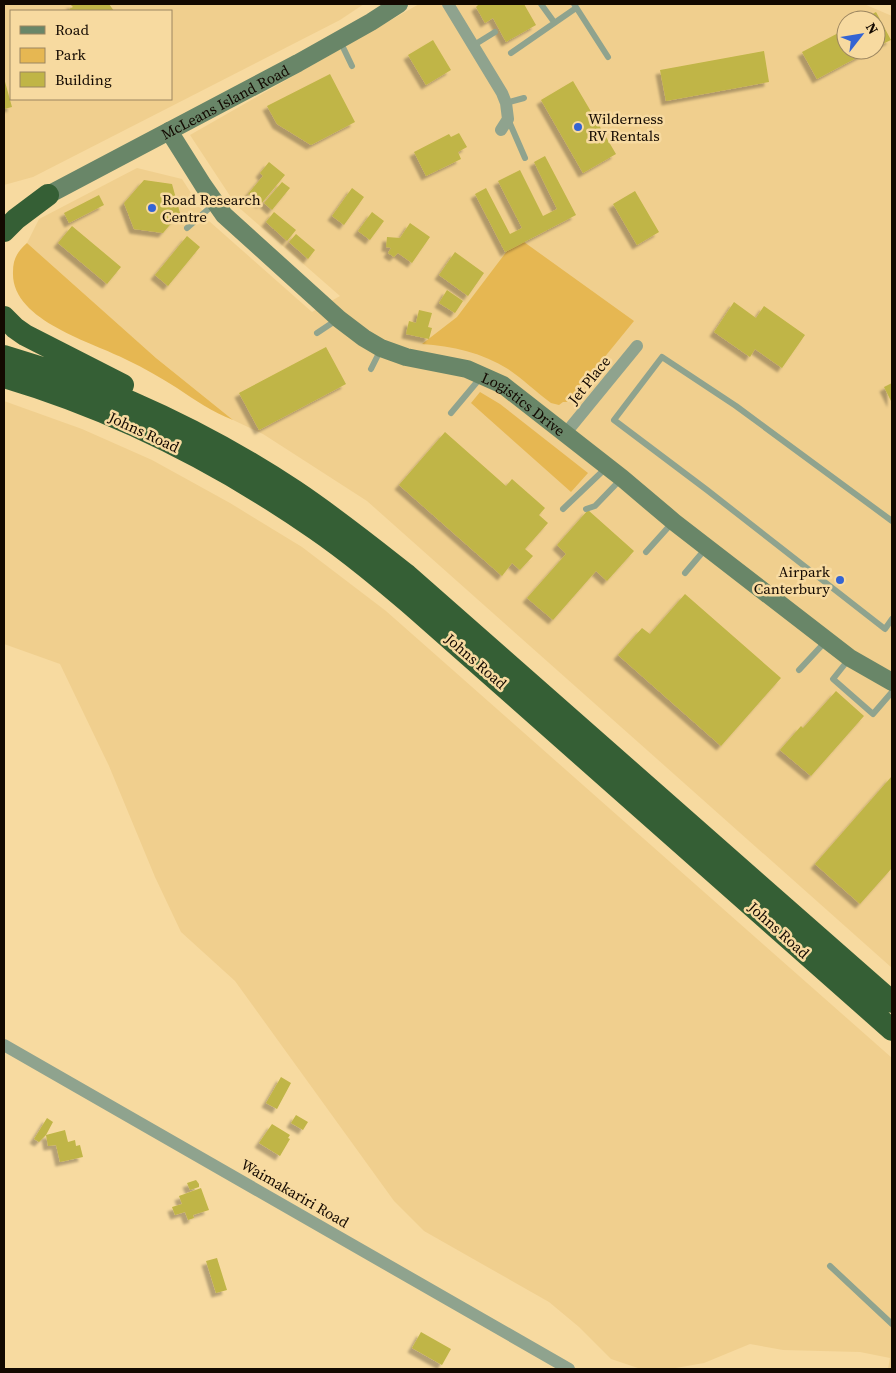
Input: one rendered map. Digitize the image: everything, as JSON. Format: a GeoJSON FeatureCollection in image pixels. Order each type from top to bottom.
{"type":"FeatureCollection","features":[{"type":"Feature","properties":{"kind":"highway"},"geometry":{"type":"LineString","coordinates":[[4,216],[29,201],[48,195]]}},
{"type":"Feature","properties":{"kind":"highway"},"geometry":{"type":"LineString","coordinates":[[4,231],[16,219],[48,195]]}},
{"type":"Feature","properties":{"kind":"highway"},"geometry":{"type":"LineString","coordinates":[[4,317],[24,335],[196,423],[282,471],[326,500],[366,534],[407,575]]}},
{"type":"Feature","properties":{"kind":"highway","name":"Johns Road"},"geometry":{"type":"LineString","coordinates":[[4,356],[58,373],[131,402],[212,441],[295,491],[340,522],[407,575],[892,1002]]}},
{"type":"Feature","properties":{"kind":"highway","name":"Johns Road"},"geometry":{"type":"LineString","coordinates":[[4,377],[63,396],[164,439],[239,480],[350,554],[416,609],[892,1030]]}},
{"type":"Feature","properties":{"kind":"street","name":"McLeans Island Road"},"geometry":{"type":"LineString","coordinates":[[48,195],[340,40],[399,4]]}},
{"type":"Feature","properties":{"kind":"street"},"geometry":{"type":"LineString","coordinates":[[448,4],[502,93],[506,103],[508,119],[501,130]]}},
{"type":"Feature","properties":{"kind":"street","name":"Logistics Drive"},"geometry":{"type":"LineString","coordinates":[[169,131],[214,203],[236,227],[364,338],[381,348],[406,357],[454,366],[483,375],[503,385],[622,478],[674,522],[826,640],[850,658],[892,682]]}},
{"type":"Feature","properties":{"kind":"street","name":"Jet Place"},"geometry":{"type":"LineString","coordinates":[[566,434],[637,346]]}},
{"type":"Feature","properties":{"kind":"street","name":"Waimakariri Road"},"geometry":{"type":"LineString","coordinates":[[4,1045],[569,1369]]}},
{"type":"Feature","properties":{"kind":"lane"},"geometry":{"type":"LineString","coordinates":[[541,4],[554,22]]}},
{"type":"Feature","properties":{"kind":"lane"},"geometry":{"type":"LineString","coordinates":[[511,53],[575,6],[608,57]]}},
{"type":"Feature","properties":{"kind":"lane"},"geometry":{"type":"LineString","coordinates":[[474,45],[495,32]]}},
{"type":"Feature","properties":{"kind":"lane"},"geometry":{"type":"LineString","coordinates":[[340,40],[352,66]]}},
{"type":"Feature","properties":{"kind":"lane"},"geometry":{"type":"LineString","coordinates":[[506,103],[524,98]]}},
{"type":"Feature","properties":{"kind":"lane"},"geometry":{"type":"LineString","coordinates":[[508,119],[525,158]]}},
{"type":"Feature","properties":{"kind":"lane"},"geometry":{"type":"LineString","coordinates":[[187,228],[214,203]]}},
{"type":"Feature","properties":{"kind":"lane"},"geometry":{"type":"LineString","coordinates":[[317,333],[339,318]]}},
{"type":"Feature","properties":{"kind":"lane"},"geometry":{"type":"LineString","coordinates":[[371,369],[381,348]]}},
{"type":"Feature","properties":{"kind":"lane"},"geometry":{"type":"LineString","coordinates":[[892,521],[736,406],[662,357],[614,420],[707,490],[884,629],[892,619]]}},
{"type":"Feature","properties":{"kind":"lane"},"geometry":{"type":"LineString","coordinates":[[451,413],[483,375]]}},
{"type":"Feature","properties":{"kind":"lane"},"geometry":{"type":"LineString","coordinates":[[563,509],[607,467]]}},
{"type":"Feature","properties":{"kind":"lane"},"geometry":{"type":"LineString","coordinates":[[586,509],[595,506],[622,478]]}},
{"type":"Feature","properties":{"kind":"lane"},"geometry":{"type":"LineString","coordinates":[[646,552],[674,522]]}},
{"type":"Feature","properties":{"kind":"lane"},"geometry":{"type":"LineString","coordinates":[[684,573],[707,547]]}},
{"type":"Feature","properties":{"kind":"lane"},"geometry":{"type":"LineString","coordinates":[[799,670],[826,640]]}},
{"type":"Feature","properties":{"kind":"lane"},"geometry":{"type":"LineString","coordinates":[[850,658],[833,679],[873,714],[892,692]]}},
{"type":"Feature","properties":{"kind":"lane"},"geometry":{"type":"LineString","coordinates":[[830,1266],[892,1324]]}},
{"type":"Feature","properties":{"kind":"shaded area"},"geometry":{"type":"Polygon","coordinates":[[[4,4],[364,4],[340,20],[33,177],[4,185],[4,4]]]}},
{"type":"Feature","properties":{"kind":"shaded area"},"geometry":{"type":"Polygon","coordinates":[[[419,4],[864,4],[878,10],[836,10],[836,60],[886,60],[886,13],[892,16],[892,968],[367,501],[263,434],[233,420],[156,358],[27,243],[39,219],[137,168],[182,179],[209,221],[312,312],[340,296],[236,205],[190,135],[419,4]]]}},
{"type":"Feature","properties":{"kind":"shaded area"},"geometry":{"type":"Polygon","coordinates":[[[4,401],[82,429],[152,460],[230,503],[302,547],[386,611],[892,1058],[892,1369],[888,1369],[890,1358],[860,1352],[783,1350],[750,1344],[704,1363],[670,1369],[641,1369],[611,1359],[579,1327],[549,1302],[424,1231],[394,1201],[235,981],[181,932],[155,877],[109,766],[60,664],[4,644],[4,401]]]}},
{"type":"Feature","properties":{"kind":"green space"},"geometry":{"type":"Polygon","coordinates":[[[524,242],[634,321],[568,402],[563,402],[559,405],[551,403],[514,373],[498,363],[478,355],[445,346],[422,344],[457,317],[507,251],[524,242]]]}},
{"type":"Feature","properties":{"kind":"green space"},"geometry":{"type":"Polygon","coordinates":[[[27,243],[156,358],[233,420],[211,410],[140,366],[56,328],[39,317],[25,304],[16,289],[13,272],[16,256],[27,243]]]}},
{"type":"Feature","properties":{"kind":"green space"},"geometry":{"type":"Polygon","coordinates":[[[480,392],[500,404],[588,473],[571,492],[471,403],[480,392]]]}},
{"type":"Feature","properties":{"kind":"building"},"geometry":{"type":"Polygon","coordinates":[[[70,4],[109,4],[113,10],[69,9],[73,7],[70,4]]]}},
{"type":"Feature","properties":{"kind":"building"},"geometry":{"type":"Polygon","coordinates":[[[479,4],[524,4],[536,25],[506,42],[493,18],[485,23],[476,7],[479,4]]]}},
{"type":"Feature","properties":{"kind":"building"},"geometry":{"type":"Polygon","coordinates":[[[886,31],[891,40],[886,42],[886,31]]]}},
{"type":"Feature","properties":{"kind":"building"},"geometry":{"type":"Polygon","coordinates":[[[836,34],[836,60],[852,60],[817,79],[802,52],[836,34]]]}},
{"type":"Feature","properties":{"kind":"building"},"geometry":{"type":"Polygon","coordinates":[[[433,40],[451,70],[426,85],[408,55],[433,40]]]}},
{"type":"Feature","properties":{"kind":"building"},"geometry":{"type":"Polygon","coordinates":[[[764,51],[769,82],[666,101],[660,70],[764,51]]]}},
{"type":"Feature","properties":{"kind":"building"},"geometry":{"type":"Polygon","coordinates":[[[330,74],[355,122],[311,145],[277,124],[267,106],[330,74]]]}},
{"type":"Feature","properties":{"kind":"building"},"geometry":{"type":"Polygon","coordinates":[[[4,78],[12,107],[4,109],[4,78]]]}},
{"type":"Feature","properties":{"kind":"building","name":"Wilderness RV Rentals"},"geometry":{"type":"Polygon","coordinates":[[[573,81],[616,154],[583,173],[541,100],[573,81]]]}},
{"type":"Feature","properties":{"kind":"building"},"geometry":{"type":"Polygon","coordinates":[[[459,133],[467,147],[458,152],[461,159],[426,176],[414,152],[449,134],[451,137],[459,133]]]}},
{"type":"Feature","properties":{"kind":"building"},"geometry":{"type":"Polygon","coordinates":[[[545,156],[576,215],[505,252],[475,194],[486,188],[510,234],[522,228],[498,181],[520,170],[543,216],[557,209],[534,162],[545,156]]]}},
{"type":"Feature","properties":{"kind":"building"},"geometry":{"type":"Polygon","coordinates":[[[269,162],[285,175],[261,204],[248,194],[263,176],[260,173],[269,162]]]}},
{"type":"Feature","properties":{"kind":"building","name":"Road Research Centre"},"geometry":{"type":"Polygon","coordinates":[[[144,180],[172,184],[180,213],[163,233],[134,229],[124,203],[144,180]]]}},
{"type":"Feature","properties":{"kind":"building"},"geometry":{"type":"Polygon","coordinates":[[[282,182],[290,188],[272,210],[264,203],[282,182]]]}},
{"type":"Feature","properties":{"kind":"building"},"geometry":{"type":"Polygon","coordinates":[[[352,188],[364,197],[344,225],[332,216],[352,188]]]}},
{"type":"Feature","properties":{"kind":"building"},"geometry":{"type":"Polygon","coordinates":[[[635,191],[659,232],[637,245],[613,204],[635,191]]]}},
{"type":"Feature","properties":{"kind":"building"},"geometry":{"type":"Polygon","coordinates":[[[99,195],[104,205],[69,223],[64,213],[99,195]]]}},
{"type":"Feature","properties":{"kind":"building"},"geometry":{"type":"Polygon","coordinates":[[[274,212],[296,230],[287,241],[266,222],[274,212]]]}},
{"type":"Feature","properties":{"kind":"building"},"geometry":{"type":"Polygon","coordinates":[[[372,212],[384,221],[370,240],[358,231],[372,212]]]}},
{"type":"Feature","properties":{"kind":"building"},"geometry":{"type":"Polygon","coordinates":[[[410,223],[430,237],[412,263],[398,253],[394,257],[388,253],[391,248],[386,247],[387,237],[400,238],[410,223]]]}},
{"type":"Feature","properties":{"kind":"building"},"geometry":{"type":"Polygon","coordinates":[[[72,226],[121,267],[107,284],[58,243],[72,226]]]}},
{"type":"Feature","properties":{"kind":"building"},"geometry":{"type":"Polygon","coordinates":[[[296,234],[315,250],[308,259],[289,242],[296,234]]]}},
{"type":"Feature","properties":{"kind":"building"},"geometry":{"type":"Polygon","coordinates":[[[187,236],[200,247],[168,286],[155,275],[187,236]]]}},
{"type":"Feature","properties":{"kind":"building"},"geometry":{"type":"Polygon","coordinates":[[[455,252],[484,273],[468,296],[439,275],[455,252]]]}},
{"type":"Feature","properties":{"kind":"building"},"geometry":{"type":"Polygon","coordinates":[[[447,290],[463,301],[455,313],[439,303],[447,290]]]}},
{"type":"Feature","properties":{"kind":"building"},"geometry":{"type":"Polygon","coordinates":[[[734,302],[756,318],[764,306],[805,335],[782,368],[755,349],[750,357],[714,332],[734,302]]]}},
{"type":"Feature","properties":{"kind":"building"},"geometry":{"type":"Polygon","coordinates":[[[419,310],[432,313],[428,327],[432,328],[429,339],[406,334],[409,321],[416,323],[419,310]]]}},
{"type":"Feature","properties":{"kind":"building"},"geometry":{"type":"Polygon","coordinates":[[[326,347],[346,384],[259,430],[239,393],[326,347]]]}},
{"type":"Feature","properties":{"kind":"building"},"geometry":{"type":"Polygon","coordinates":[[[892,383],[892,403],[884,387],[892,383]]]}},
{"type":"Feature","properties":{"kind":"building"},"geometry":{"type":"Polygon","coordinates":[[[445,432],[506,486],[512,479],[545,508],[539,515],[548,523],[525,549],[533,556],[520,570],[512,563],[502,576],[399,485],[445,432]]]}},
{"type":"Feature","properties":{"kind":"building"},"geometry":{"type":"Polygon","coordinates":[[[588,510],[634,551],[607,581],[596,571],[553,620],[527,598],[566,554],[557,545],[588,510]]]}},
{"type":"Feature","properties":{"kind":"building"},"geometry":{"type":"Polygon","coordinates":[[[685,594],[781,678],[721,746],[618,655],[642,628],[650,634],[685,594]]]}},
{"type":"Feature","properties":{"kind":"building"},"geometry":{"type":"Polygon","coordinates":[[[836,691],[864,716],[811,776],[780,750],[801,726],[803,728],[836,691]]]}},
{"type":"Feature","properties":{"kind":"building"},"geometry":{"type":"Polygon","coordinates":[[[892,776],[892,868],[860,904],[815,864],[892,776]]]}},
{"type":"Feature","properties":{"kind":"building"},"geometry":{"type":"Polygon","coordinates":[[[281,1077],[291,1083],[277,1109],[266,1103],[281,1077]]]}},
{"type":"Feature","properties":{"kind":"building"},"geometry":{"type":"Polygon","coordinates":[[[296,1115],[308,1122],[303,1130],[291,1123],[296,1115]]]}},
{"type":"Feature","properties":{"kind":"building"},"geometry":{"type":"Polygon","coordinates":[[[47,1118],[53,1122],[46,1135],[39,1142],[34,1139],[47,1118]]]}},
{"type":"Feature","properties":{"kind":"building"},"geometry":{"type":"Polygon","coordinates":[[[272,1124],[290,1135],[288,1138],[290,1139],[280,1156],[259,1143],[272,1124]]]}},
{"type":"Feature","properties":{"kind":"building"},"geometry":{"type":"Polygon","coordinates":[[[65,1130],[68,1142],[75,1140],[76,1146],[80,1145],[83,1157],[60,1162],[56,1145],[48,1146],[46,1135],[65,1130]]]}},
{"type":"Feature","properties":{"kind":"building"},"geometry":{"type":"Polygon","coordinates":[[[196,1180],[199,1187],[190,1190],[187,1183],[196,1180]]]}},
{"type":"Feature","properties":{"kind":"building"},"geometry":{"type":"Polygon","coordinates":[[[201,1188],[209,1210],[193,1215],[194,1218],[188,1220],[185,1212],[175,1215],[172,1207],[182,1204],[179,1196],[201,1188]]]}},
{"type":"Feature","properties":{"kind":"building"},"geometry":{"type":"Polygon","coordinates":[[[217,1258],[227,1290],[216,1293],[206,1261],[217,1258]]]}},
{"type":"Feature","properties":{"kind":"building"},"geometry":{"type":"Polygon","coordinates":[[[421,1332],[451,1349],[442,1365],[412,1348],[421,1332]]]}},
{"type":"Feature","properties":{"kind":"place","name":"Wilderness RV Rentals"},"geometry":{"type":"Point","coordinates":[578,127]}},
{"type":"Feature","properties":{"kind":"place","name":"Road Research Centre"},"geometry":{"type":"Point","coordinates":[152,208]}},
{"type":"Feature","properties":{"kind":"place","name":"Airpark Canterbury"},"geometry":{"type":"Point","coordinates":[840,580]}}]}
